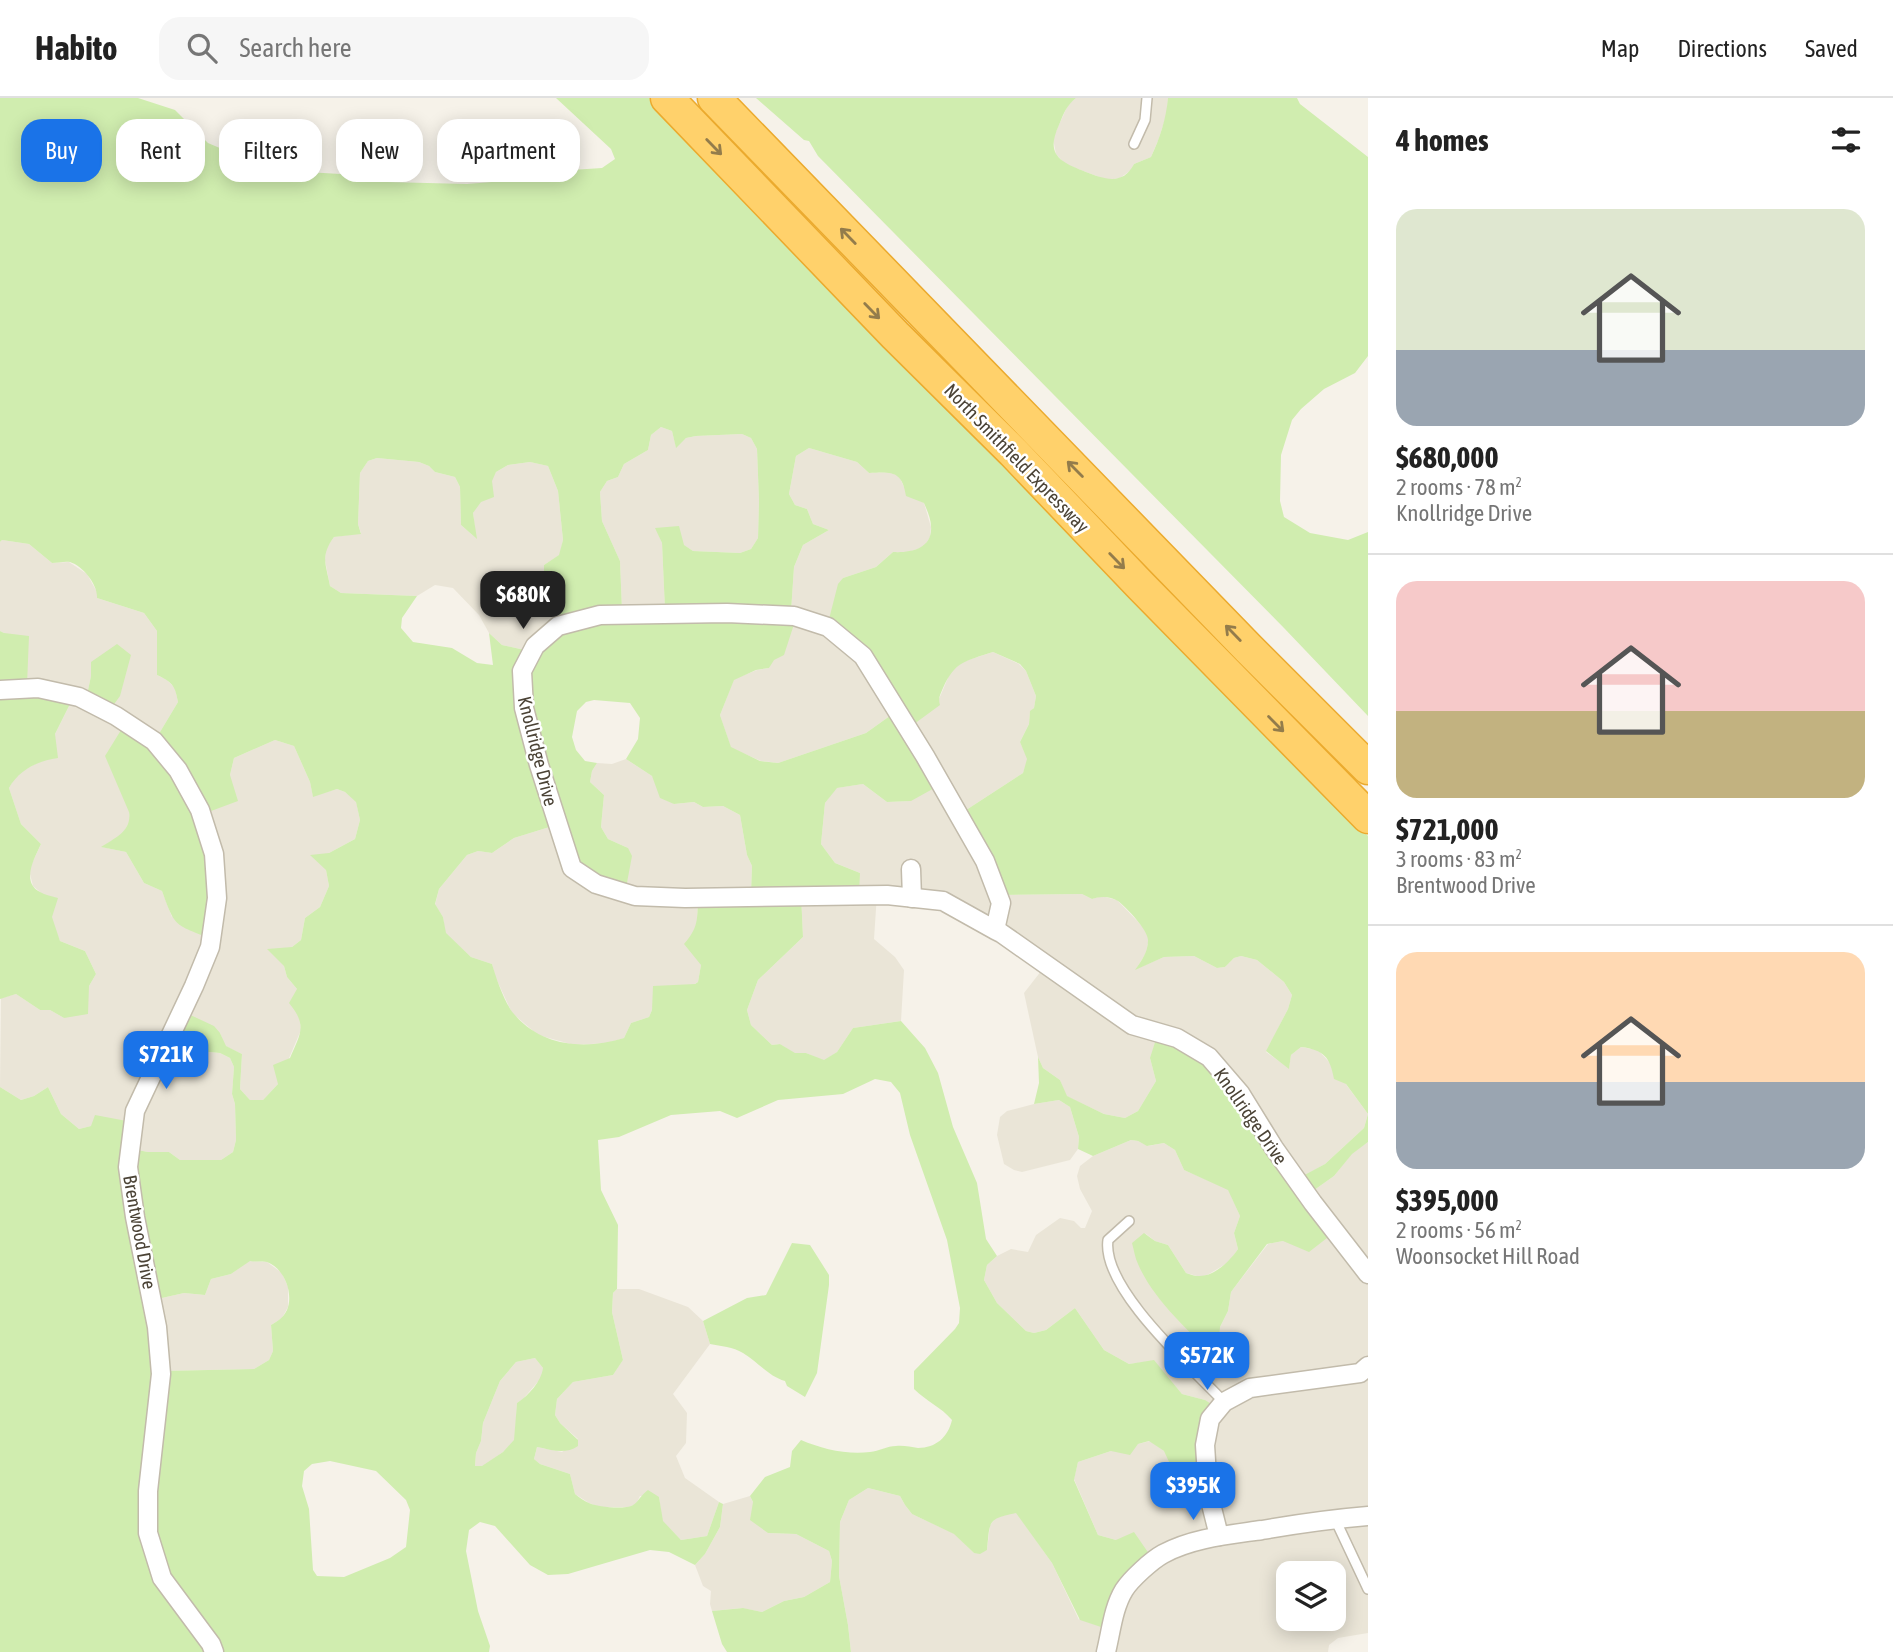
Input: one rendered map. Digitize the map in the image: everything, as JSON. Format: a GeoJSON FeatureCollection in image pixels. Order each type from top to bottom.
{"type":"FeatureCollection","features":[{"type":"Feature","properties":{"kind":"highway","name":"North Smithfield Expressway"},"geometry":{"type":"LineString","coordinates":[[667,98],[895,335],[1013,452],[1368,817]]}},
{"type":"Feature","properties":{"kind":"highway","name":"North Smithfield Expressway"},"geometry":{"type":"LineString","coordinates":[[714,98],[1368,768]]}},
{"type":"Feature","properties":{"kind":"street","name":"Knollridge Drive"},"geometry":{"type":"LineString","coordinates":[[995,930],[1001,903],[985,861],[863,656],[828,627],[794,616],[727,613],[600,615],[558,626],[535,646],[522,671],[524,708],[538,765],[572,868],[596,884],[635,896],[685,898],[887,895],[943,901],[995,930],[1132,1025],[1177,1038],[1209,1057],[1240,1093],[1274,1148],[1368,1274]]}},
{"type":"Feature","properties":{"kind":"street","name":"Brentwood Drive"},"geometry":{"type":"LineString","coordinates":[[0,690],[38,688],[79,697],[116,716],[154,741],[178,770],[200,810],[214,854],[217,898],[210,947],[135,1111],[128,1167],[156,1327],[160,1374],[148,1491],[148,1533],[162,1578],[211,1644],[214,1652]]}},
{"type":"Feature","properties":{"kind":"street"},"geometry":{"type":"LineString","coordinates":[[911,869],[912,898]]}},
{"type":"Feature","properties":{"kind":"street"},"geometry":{"type":"LineString","coordinates":[[1219,1536],[1208,1492],[1205,1445],[1210,1419],[1224,1402],[1250,1388],[1360,1373],[1368,1366]]}},
{"type":"Feature","properties":{"kind":"street"},"geometry":{"type":"LineString","coordinates":[[1106,1652],[1116,1610],[1124,1590],[1160,1555],[1187,1543],[1219,1536],[1368,1516]]}},
{"type":"Feature","properties":{"kind":"lane"},"geometry":{"type":"LineString","coordinates":[[1134,144],[1145,120],[1147,98]]}},
{"type":"Feature","properties":{"kind":"lane"},"geometry":{"type":"LineString","coordinates":[[1129,1221],[1108,1240],[1107,1248],[1121,1285],[1150,1325],[1224,1402]]}},
{"type":"Feature","properties":{"kind":"lane"},"geometry":{"type":"LineString","coordinates":[[1335,1519],[1368,1589]]}},
{"type":"Feature","properties":{"kind":"shaded area"},"geometry":{"type":"Polygon","coordinates":[[[1076,98],[1168,98],[1167,113],[1151,157],[1134,164],[1131,170],[1120,178],[1107,180],[1065,164],[1056,154],[1053,138],[1068,105],[1076,98]]]}},
{"type":"Feature","properties":{"kind":"shaded area"},"geometry":{"type":"Polygon","coordinates":[[[661,427],[672,431],[676,447],[686,438],[696,436],[742,434],[751,438],[757,449],[758,538],[751,549],[740,553],[693,551],[656,528],[662,543],[665,610],[622,610],[620,561],[602,521],[600,492],[607,481],[618,477],[624,464],[648,450],[651,435],[661,427]]]}},
{"type":"Feature","properties":{"kind":"shaded area"},"geometry":{"type":"Polygon","coordinates":[[[809,448],[857,462],[869,473],[890,472],[899,476],[904,487],[924,503],[931,527],[930,537],[924,547],[905,553],[893,552],[876,567],[843,578],[828,623],[894,713],[866,733],[778,763],[761,761],[731,748],[720,715],[734,679],[769,668],[791,612],[794,567],[803,545],[829,530],[813,524],[807,509],[795,505],[789,494],[796,456],[809,448]]]}},
{"type":"Feature","properties":{"kind":"shaded area"},"geometry":{"type":"Polygon","coordinates":[[[377,458],[419,462],[435,472],[455,477],[460,487],[461,525],[476,538],[473,513],[496,472],[508,465],[530,462],[548,466],[558,491],[563,540],[560,555],[544,565],[544,578],[552,590],[557,623],[529,651],[502,645],[489,633],[479,615],[453,588],[435,585],[417,596],[341,593],[330,586],[325,560],[326,548],[334,537],[361,533],[358,524],[360,473],[368,461],[377,458]]]}},
{"type":"Feature","properties":{"kind":"shaded area"},"geometry":{"type":"Polygon","coordinates":[[[2,540],[29,544],[52,563],[69,562],[87,574],[97,592],[97,598],[144,613],[157,631],[157,675],[175,688],[178,702],[157,737],[123,834],[102,847],[126,852],[144,883],[162,891],[172,917],[203,814],[230,775],[234,758],[275,740],[294,746],[310,782],[313,796],[337,789],[356,801],[360,820],[355,839],[329,853],[326,870],[329,886],[320,907],[305,918],[301,940],[292,947],[284,966],[287,977],[297,989],[301,1030],[278,1084],[263,1100],[250,1100],[240,1089],[242,1054],[225,1046],[220,1033],[199,1051],[220,1053],[230,1058],[234,1067],[232,1094],[235,1104],[236,1140],[233,1152],[221,1160],[180,1160],[169,1152],[132,1149],[91,1126],[79,1129],[61,1114],[48,1087],[21,1100],[0,1087],[1,998],[16,994],[40,1010],[50,1010],[64,1018],[96,974],[85,951],[60,941],[40,892],[33,886],[29,870],[41,844],[21,824],[9,788],[16,775],[42,760],[74,696],[27,685],[4,633],[0,631],[2,540]],[[91,662],[87,695],[109,710],[91,662]]]}},
{"type":"Feature","properties":{"kind":"shaded area"},"geometry":{"type":"Polygon","coordinates":[[[993,652],[1019,664],[1026,671],[1036,696],[1029,724],[1020,742],[1028,759],[1023,773],[960,814],[999,895],[1082,894],[1092,899],[1101,896],[1117,900],[1146,930],[1149,938],[1146,953],[1136,969],[1164,957],[1194,956],[1217,968],[1225,967],[1234,958],[1241,956],[1257,960],[1284,982],[1292,995],[1288,1009],[1266,1052],[1289,1068],[1291,1055],[1301,1047],[1318,1050],[1368,1114],[1364,1128],[1325,1164],[1299,1179],[1150,1058],[1156,1081],[1138,1111],[1125,1118],[1104,1114],[1066,1096],[1060,1080],[1043,1068],[1038,1057],[1024,993],[1045,966],[976,917],[877,894],[874,939],[895,957],[904,970],[901,1021],[853,1028],[837,1052],[824,1061],[806,1053],[795,1054],[780,1044],[772,1045],[751,1025],[747,1010],[758,980],[803,937],[801,894],[860,873],[835,863],[821,844],[825,803],[836,788],[863,784],[887,802],[911,801],[910,727],[939,699],[950,673],[962,662],[993,652]]]}},
{"type":"Feature","properties":{"kind":"shaded area"},"geometry":{"type":"Polygon","coordinates":[[[626,759],[652,776],[674,804],[694,802],[703,807],[723,806],[740,815],[747,855],[752,866],[751,894],[698,898],[697,926],[693,934],[701,965],[698,982],[652,1010],[649,1017],[631,1023],[624,1038],[608,1043],[574,1045],[538,1035],[512,1013],[492,964],[471,957],[445,933],[443,917],[435,905],[439,889],[467,855],[478,851],[492,853],[514,838],[556,825],[628,848],[608,839],[601,827],[604,795],[590,782],[597,763],[612,764],[626,759]]]}},
{"type":"Feature","properties":{"kind":"shaded area"},"geometry":{"type":"Polygon","coordinates":[[[1059,1100],[1070,1107],[1079,1137],[1078,1149],[1070,1160],[1022,1172],[1004,1164],[997,1135],[1000,1117],[1007,1111],[1059,1100]]]}},
{"type":"Feature","properties":{"kind":"shaded area"},"geometry":{"type":"Polygon","coordinates":[[[1131,1140],[1148,1146],[1164,1143],[1175,1150],[1184,1170],[1228,1189],[1240,1216],[1234,1233],[1238,1249],[1229,1262],[1209,1274],[1201,1277],[1186,1273],[1168,1245],[1155,1241],[1145,1233],[1220,1327],[1228,1311],[1231,1292],[1268,1244],[1283,1241],[1310,1193],[1334,1176],[1352,1153],[1368,1142],[1368,1633],[1338,1638],[1329,1645],[1328,1652],[851,1652],[839,1576],[840,1522],[849,1500],[868,1488],[900,1496],[912,1514],[955,1534],[974,1553],[987,1550],[990,1525],[997,1517],[1016,1512],[1052,1563],[1079,1620],[1116,1540],[1098,1535],[1074,1479],[1078,1462],[1150,1441],[1164,1451],[1205,1400],[1182,1394],[1154,1361],[1129,1364],[1104,1350],[1075,1308],[1046,1330],[1034,1333],[1026,1331],[997,1303],[984,1280],[987,1265],[997,1256],[1011,1249],[1028,1252],[1036,1235],[1060,1218],[1074,1221],[1081,1228],[1085,1228],[1092,1211],[1080,1189],[1077,1176],[1080,1166],[1093,1156],[1131,1140]]]}},
{"type":"Feature","properties":{"kind":"shaded area"},"geometry":{"type":"Polygon","coordinates":[[[249,1261],[267,1262],[282,1273],[288,1287],[288,1307],[282,1318],[271,1325],[273,1351],[269,1360],[254,1369],[162,1371],[153,1300],[184,1293],[205,1295],[211,1279],[231,1274],[249,1261]]]}},
{"type":"Feature","properties":{"kind":"shaded area"},"geometry":{"type":"Polygon","coordinates":[[[617,1289],[639,1289],[688,1307],[703,1321],[710,1344],[673,1394],[687,1413],[686,1443],[676,1456],[685,1478],[719,1502],[707,1536],[681,1540],[662,1521],[659,1497],[640,1496],[636,1504],[629,1507],[599,1507],[589,1503],[575,1494],[570,1474],[540,1464],[534,1459],[537,1447],[562,1452],[578,1439],[555,1415],[557,1399],[573,1382],[613,1375],[623,1360],[612,1312],[613,1293],[617,1289]]]}},
{"type":"Feature","properties":{"kind":"shaded area"},"geometry":{"type":"Polygon","coordinates":[[[535,1358],[543,1368],[542,1377],[517,1403],[515,1440],[482,1467],[475,1466],[483,1423],[500,1381],[516,1362],[535,1358]]]}},
{"type":"Feature","properties":{"kind":"shaded area"},"geometry":{"type":"Polygon","coordinates":[[[750,1496],[768,1533],[796,1534],[829,1551],[832,1561],[830,1582],[804,1597],[784,1601],[762,1612],[742,1608],[712,1611],[711,1591],[703,1586],[695,1565],[705,1554],[720,1527],[723,1504],[750,1496]]]}},
{"type":"Feature","properties":{"kind":"green space"},"geometry":{"type":"Polygon","coordinates":[[[0,98],[138,98],[175,110],[184,119],[116,119],[116,182],[205,182],[205,140],[219,148],[219,182],[322,182],[322,173],[336,174],[336,182],[467,184],[580,182],[580,169],[602,168],[615,159],[611,149],[556,98],[668,98],[1368,836],[1368,1114],[1346,1084],[1334,1079],[1325,1056],[1315,1050],[1301,1047],[1291,1055],[1289,1069],[1266,1051],[1288,1009],[1292,995],[1284,982],[1257,960],[1241,956],[1234,958],[1225,967],[1217,968],[1194,956],[1164,957],[1135,970],[1146,952],[1148,940],[1136,919],[1118,901],[1105,897],[1092,899],[1082,894],[999,895],[960,814],[1023,773],[1027,759],[1020,742],[1029,724],[1030,711],[1034,708],[1036,696],[1026,671],[1020,664],[993,652],[968,660],[957,667],[947,679],[939,698],[940,705],[910,727],[938,786],[911,801],[887,802],[863,784],[837,788],[825,803],[821,844],[835,863],[860,873],[859,893],[801,894],[803,937],[758,980],[747,1010],[751,1025],[772,1045],[780,1044],[795,1053],[806,1053],[824,1060],[837,1052],[853,1028],[901,1021],[925,1048],[938,1073],[953,1127],[977,1183],[986,1239],[997,1256],[987,1265],[984,1280],[997,1303],[1026,1331],[1034,1333],[1046,1330],[1075,1308],[1104,1350],[1129,1364],[1154,1360],[1182,1394],[1205,1400],[1216,1407],[1203,1464],[1170,1464],[1164,1451],[1149,1441],[1138,1444],[1130,1455],[1111,1451],[1078,1462],[1074,1480],[1098,1535],[1116,1540],[1134,1532],[1154,1561],[1107,1629],[1080,1620],[1052,1563],[1016,1513],[995,1520],[990,1527],[987,1550],[980,1554],[974,1553],[954,1534],[912,1514],[900,1496],[868,1488],[849,1500],[840,1522],[839,1576],[851,1652],[727,1652],[722,1644],[712,1611],[743,1608],[762,1612],[784,1601],[804,1597],[830,1582],[832,1561],[829,1551],[796,1534],[768,1533],[750,1520],[753,1502],[750,1496],[765,1477],[790,1467],[792,1451],[801,1440],[826,1449],[852,1453],[899,1446],[918,1448],[936,1444],[948,1432],[952,1420],[914,1389],[914,1371],[959,1323],[960,1308],[947,1240],[910,1135],[900,1093],[891,1082],[875,1079],[843,1094],[778,1100],[737,1118],[720,1111],[671,1115],[619,1137],[598,1140],[601,1190],[618,1225],[617,1289],[613,1293],[612,1312],[623,1360],[613,1375],[573,1382],[557,1399],[555,1415],[578,1440],[578,1446],[563,1451],[537,1447],[534,1459],[540,1464],[570,1474],[575,1494],[593,1504],[629,1507],[648,1490],[659,1497],[663,1521],[681,1540],[707,1536],[719,1502],[723,1504],[720,1527],[705,1554],[695,1565],[669,1552],[650,1550],[568,1574],[548,1575],[530,1565],[495,1526],[480,1522],[469,1530],[466,1551],[478,1611],[490,1646],[489,1652],[0,1652],[0,1087],[21,1100],[48,1087],[61,1114],[79,1129],[91,1126],[95,1115],[132,1122],[132,1149],[169,1152],[180,1160],[221,1160],[233,1152],[236,1140],[235,1104],[232,1094],[234,1067],[230,1058],[220,1053],[199,1051],[171,1036],[184,1012],[214,1026],[226,1046],[242,1054],[240,1089],[250,1100],[263,1100],[278,1084],[273,1065],[290,1058],[299,1036],[300,1024],[289,1003],[297,989],[287,977],[284,966],[267,949],[292,947],[301,940],[305,918],[320,907],[329,886],[326,870],[310,855],[329,853],[355,839],[360,820],[356,802],[345,792],[337,789],[313,797],[310,782],[294,746],[275,740],[234,758],[230,775],[238,801],[203,814],[214,853],[209,938],[177,923],[162,891],[144,883],[126,852],[101,847],[125,829],[129,819],[129,812],[105,756],[126,722],[157,737],[178,702],[172,685],[157,675],[157,631],[144,613],[97,598],[92,582],[75,564],[52,563],[29,544],[2,540],[0,542],[0,98]],[[661,427],[651,435],[648,450],[624,464],[618,477],[607,481],[600,492],[602,521],[620,561],[622,610],[665,610],[662,543],[655,528],[679,526],[684,545],[693,551],[740,553],[751,549],[758,538],[757,449],[751,438],[742,434],[696,436],[686,438],[676,448],[672,431],[661,427]],[[809,448],[796,456],[789,494],[795,505],[807,509],[813,524],[829,530],[803,545],[794,567],[791,612],[796,618],[784,655],[774,660],[769,668],[756,670],[734,680],[720,715],[731,747],[760,761],[778,763],[866,733],[894,713],[828,623],[838,584],[843,578],[876,567],[893,552],[919,548],[931,534],[930,517],[924,503],[906,496],[902,481],[894,474],[869,473],[857,462],[809,448]],[[377,458],[368,461],[360,473],[358,524],[361,534],[334,537],[325,560],[330,586],[341,593],[417,596],[402,618],[401,628],[413,642],[452,648],[477,663],[493,665],[489,633],[502,645],[529,651],[557,623],[552,590],[544,578],[544,565],[559,555],[563,540],[558,491],[548,466],[530,462],[508,465],[496,472],[492,481],[494,497],[481,502],[473,513],[477,539],[461,525],[460,487],[455,477],[435,472],[419,462],[377,458]],[[594,700],[586,702],[577,711],[572,737],[576,750],[585,761],[597,763],[590,782],[604,795],[601,827],[608,839],[628,848],[632,856],[626,888],[577,871],[556,825],[514,838],[492,853],[478,851],[467,855],[439,889],[435,904],[443,917],[446,933],[471,957],[492,964],[507,1004],[525,1025],[565,1043],[594,1044],[624,1038],[631,1023],[649,1017],[653,986],[698,982],[701,965],[684,944],[695,928],[698,898],[751,893],[752,866],[747,855],[740,815],[723,806],[703,807],[694,802],[674,804],[660,798],[652,776],[626,759],[638,739],[640,718],[630,703],[594,700]],[[250,1261],[231,1274],[211,1279],[205,1295],[184,1293],[153,1300],[162,1371],[254,1369],[269,1360],[273,1351],[271,1325],[284,1315],[289,1303],[283,1275],[267,1262],[250,1261]],[[535,1358],[516,1362],[500,1381],[483,1423],[475,1466],[482,1466],[503,1452],[514,1440],[517,1403],[534,1388],[540,1378],[543,1368],[535,1358]],[[330,1461],[312,1464],[304,1471],[302,1486],[309,1509],[313,1570],[317,1576],[344,1577],[390,1558],[406,1547],[410,1510],[406,1500],[376,1471],[330,1461]]]}},
{"type":"Feature","properties":{"kind":"green space"},"geometry":{"type":"Polygon","coordinates":[[[756,98],[1076,98],[1064,113],[1059,125],[1055,135],[1055,150],[1062,161],[1069,165],[1113,179],[1124,176],[1134,164],[1151,157],[1162,128],[1168,98],[1297,98],[1300,104],[1368,157],[1368,356],[1355,373],[1324,389],[1292,420],[1281,455],[1280,501],[1284,517],[1310,533],[1348,540],[1368,532],[1368,716],[818,156],[809,141],[804,140],[756,98]]]}},
{"type":"Feature","properties":{"kind":"green space"},"geometry":{"type":"Polygon","coordinates":[[[0,631],[29,636],[27,685],[74,696],[55,734],[58,758],[29,767],[9,788],[21,824],[41,844],[31,870],[31,882],[40,892],[58,898],[52,917],[60,941],[85,951],[96,974],[89,986],[88,1014],[64,1018],[50,1010],[40,1010],[16,994],[0,999],[0,631]]]}},
{"type":"Feature","properties":{"kind":"green space"},"geometry":{"type":"Polygon","coordinates":[[[117,644],[131,655],[120,696],[109,711],[87,695],[91,662],[117,644]]]}},
{"type":"Feature","properties":{"kind":"green space"},"geometry":{"type":"Polygon","coordinates":[[[1158,1033],[1206,1053],[1299,1178],[1325,1164],[1364,1128],[1368,1114],[1368,1142],[1352,1154],[1334,1176],[1310,1193],[1336,1231],[1309,1252],[1283,1241],[1267,1244],[1231,1292],[1228,1311],[1220,1327],[1217,1358],[1153,1290],[1137,1262],[1132,1243],[1144,1233],[1155,1241],[1168,1245],[1186,1273],[1204,1276],[1216,1271],[1238,1249],[1234,1233],[1240,1216],[1228,1190],[1184,1170],[1175,1150],[1164,1143],[1147,1146],[1131,1140],[1093,1156],[1078,1149],[1079,1137],[1070,1107],[1059,1100],[1034,1104],[1039,1083],[1038,1057],[1043,1068],[1060,1080],[1067,1096],[1104,1114],[1125,1118],[1138,1111],[1156,1081],[1150,1058],[1158,1033]]]}},
{"type":"Feature","properties":{"kind":"green space"},"geometry":{"type":"Polygon","coordinates":[[[792,1243],[810,1245],[829,1275],[817,1373],[805,1397],[743,1353],[710,1344],[703,1321],[747,1298],[766,1295],[792,1243]]]}}]}
